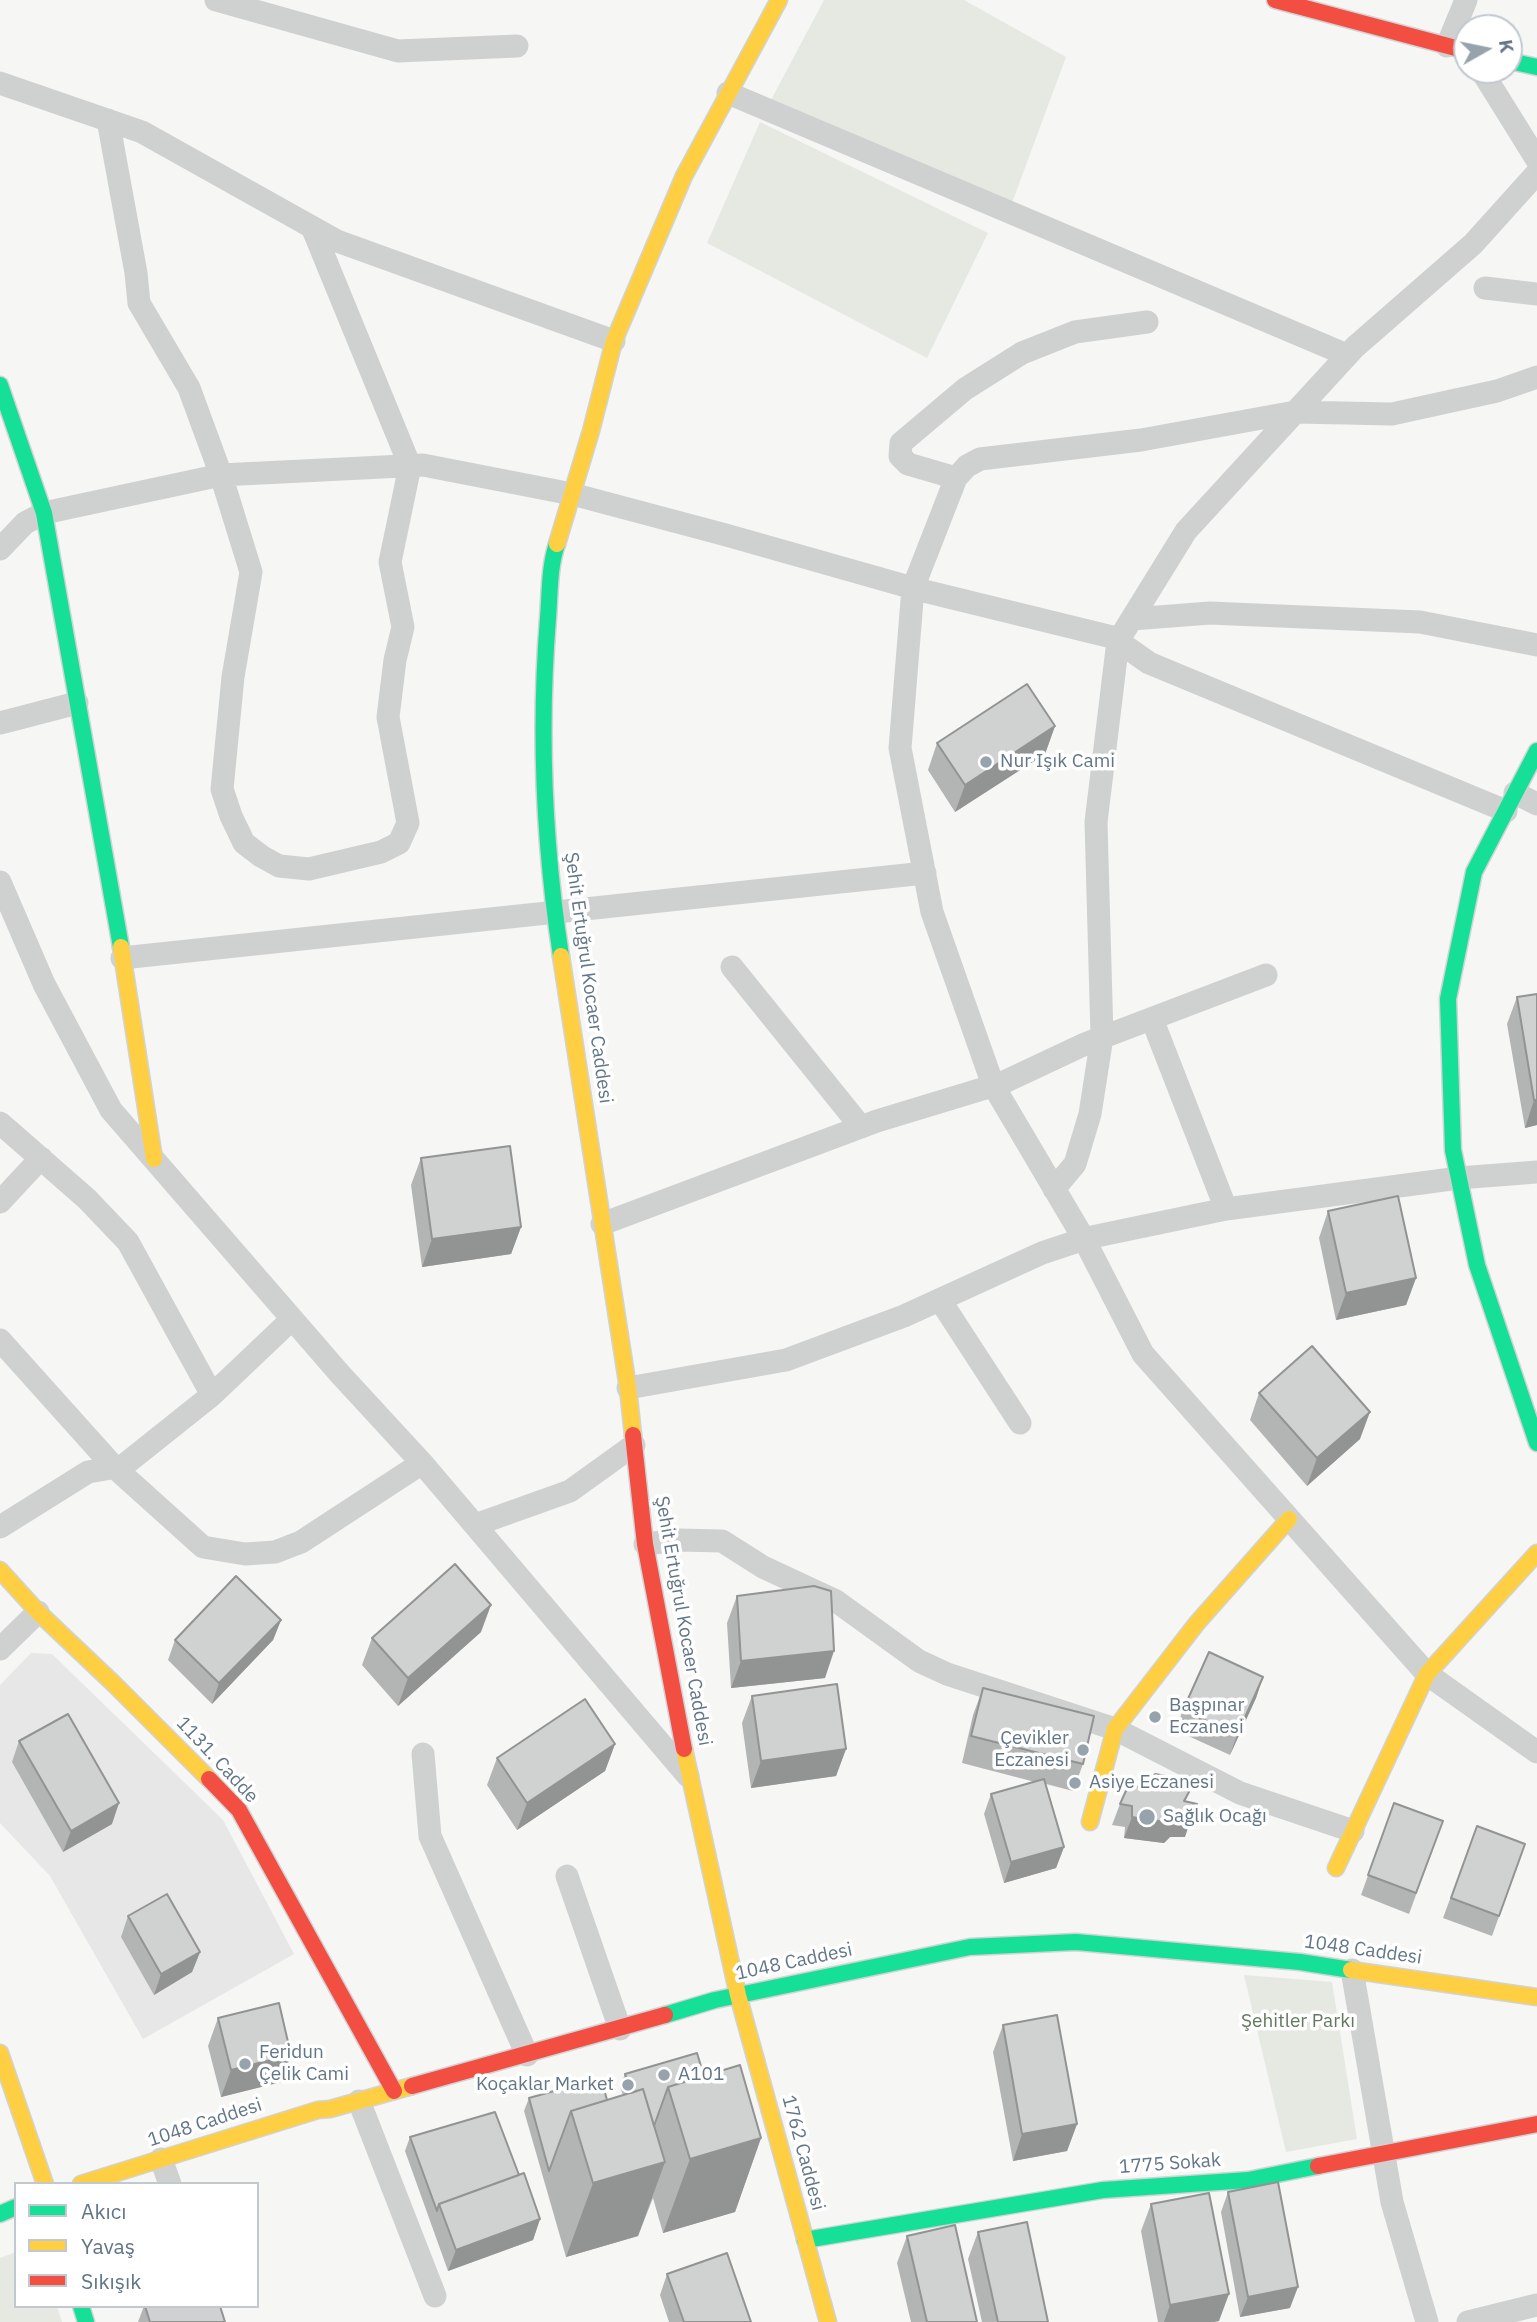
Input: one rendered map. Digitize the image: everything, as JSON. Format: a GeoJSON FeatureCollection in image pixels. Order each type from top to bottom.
{"type":"FeatureCollection","features":[{"type":"Feature","properties":{"kind":"street"},"geometry":{"type":"LineString","coordinates":[[216,0],[398,51],[517,46]]}},
{"type":"Feature","properties":{"kind":"street","name":"Şehit Ertuğrul Kocaer Caddesi"},"geometry":{"type":"LineString","coordinates":[[738,1995],[690,1779],[645,1544],[628,1388],[554,911],[546,808],[543,682],[554,552],[614,341],[684,176],[779,0]]}},
{"type":"Feature","properties":{"kind":"street"},"geometry":{"type":"LineString","coordinates":[[1275,0],[1453,48]]}},
{"type":"Feature","properties":{"kind":"street"},"geometry":{"type":"LineString","coordinates":[[0,83],[142,132],[337,241],[614,341]]}},
{"type":"Feature","properties":{"kind":"street"},"geometry":{"type":"LineString","coordinates":[[1490,84],[1537,160]]}},
{"type":"Feature","properties":{"kind":"street"},"geometry":{"type":"LineString","coordinates":[[728,93],[1347,355]]}},
{"type":"Feature","properties":{"kind":"street"},"geometry":{"type":"LineString","coordinates":[[108,120],[139,303],[189,388],[221,475],[251,572],[233,677],[222,789],[244,843],[279,866],[309,869],[381,852],[399,843],[408,823],[388,718],[395,660],[403,627],[390,562],[410,466],[312,227]]}},
{"type":"Feature","properties":{"kind":"street"},"geometry":{"type":"LineString","coordinates":[[1054,1189],[1075,1164],[1090,1114],[1102,1037],[1096,821],[1118,641],[1186,531],[1347,355],[1473,244],[1537,173]]}},
{"type":"Feature","properties":{"kind":"street"},"geometry":{"type":"LineString","coordinates":[[1485,288],[1537,294]]}},
{"type":"Feature","properties":{"kind":"street"},"geometry":{"type":"LineString","coordinates":[[956,478],[908,464],[900,456],[901,443],[965,389],[1022,354],[1075,332],[1147,322]]}},
{"type":"Feature","properties":{"kind":"street"},"geometry":{"type":"LineString","coordinates":[[1537,377],[1497,391],[1392,414],[1295,412],[1141,440],[980,459],[967,466],[956,478],[914,588],[900,748],[932,912],[993,1085],[1084,1239],[1143,1354],[1427,1674],[1537,1752]]}},
{"type":"Feature","properties":{"kind":"street"},"geometry":{"type":"LineString","coordinates":[[0,386],[44,513],[122,958],[154,1159]]}},
{"type":"Feature","properties":{"kind":"street"},"geometry":{"type":"LineString","coordinates":[[0,549],[25,523],[44,513],[221,475],[423,465],[572,494],[914,588],[1112,637],[1149,663],[1511,802],[1537,804]]}},
{"type":"Feature","properties":{"kind":"street"},"geometry":{"type":"LineString","coordinates":[[1132,619],[1210,613],[1420,622],[1535,640]]}},
{"type":"Feature","properties":{"kind":"street"},"geometry":{"type":"LineString","coordinates":[[0,723],[77,703]]}},
{"type":"Feature","properties":{"kind":"street"},"geometry":{"type":"LineString","coordinates":[[1537,751],[1474,872],[1448,999],[1453,1150],[1477,1265],[1537,1443]]}},
{"type":"Feature","properties":{"kind":"street"},"geometry":{"type":"LineString","coordinates":[[122,958],[925,873]]}},
{"type":"Feature","properties":{"kind":"street"},"geometry":{"type":"LineString","coordinates":[[0,882],[44,984],[111,1110],[340,1374],[422,1463],[690,1779]]}},
{"type":"Feature","properties":{"kind":"street"},"geometry":{"type":"LineString","coordinates":[[732,967],[861,1127]]}},
{"type":"Feature","properties":{"kind":"street"},"geometry":{"type":"LineString","coordinates":[[602,1224],[861,1127],[993,1085],[1102,1037],[1266,975]]}},
{"type":"Feature","properties":{"kind":"street"},"geometry":{"type":"LineString","coordinates":[[1152,1019],[1226,1209]]}},
{"type":"Feature","properties":{"kind":"street"},"geometry":{"type":"LineString","coordinates":[[0,1123],[87,1199],[128,1242],[212,1395]]}},
{"type":"Feature","properties":{"kind":"street"},"geometry":{"type":"LineString","coordinates":[[0,1202],[41,1158]]}},
{"type":"Feature","properties":{"kind":"street"},"geometry":{"type":"LineString","coordinates":[[628,1388],[786,1360],[904,1316],[1042,1252],[1084,1239],[1226,1209],[1459,1178],[1537,1172]]}},
{"type":"Feature","properties":{"kind":"street"},"geometry":{"type":"LineString","coordinates":[[940,1300],[1020,1423]]}},
{"type":"Feature","properties":{"kind":"street"},"geometry":{"type":"LineString","coordinates":[[0,1527],[88,1472],[123,1466],[212,1395],[292,1319]]}},
{"type":"Feature","properties":{"kind":"street"},"geometry":{"type":"LineString","coordinates":[[0,1340],[114,1468],[203,1547],[245,1555],[275,1552],[301,1542],[422,1463]]}},
{"type":"Feature","properties":{"kind":"street"},"geometry":{"type":"LineString","coordinates":[[475,1525],[570,1491],[634,1445]]}},
{"type":"Feature","properties":{"kind":"street"},"geometry":{"type":"LineString","coordinates":[[1090,1822],[1115,1729],[1197,1623],[1289,1519]]}},
{"type":"Feature","properties":{"kind":"street"},"geometry":{"type":"LineString","coordinates":[[645,1544],[679,1540],[722,1541],[762,1566],[836,1601],[919,1661],[947,1674],[1115,1729],[1240,1793],[1353,1830]]}},
{"type":"Feature","properties":{"kind":"street"},"geometry":{"type":"LineString","coordinates":[[1336,1868],[1427,1674],[1537,1553]]}},
{"type":"Feature","properties":{"kind":"street","name":"1131. Cadde"},"geometry":{"type":"LineString","coordinates":[[0,1570],[38,1612],[239,1810],[394,2091]]}},
{"type":"Feature","properties":{"kind":"street"},"geometry":{"type":"LineString","coordinates":[[0,1649],[38,1612]]}},
{"type":"Feature","properties":{"kind":"street"},"geometry":{"type":"LineString","coordinates":[[423,1754],[430,1836],[527,2055]]}},
{"type":"Feature","properties":{"kind":"street"},"geometry":{"type":"LineString","coordinates":[[567,1876],[620,2029]]}},
{"type":"Feature","properties":{"kind":"street","name":"1048 Caddesi"},"geometry":{"type":"LineString","coordinates":[[87,2182],[317,2109],[330,2109],[738,1995],[970,1947],[1067,1942],[1300,1962],[1537,1997]]}},
{"type":"Feature","properties":{"kind":"street"},"geometry":{"type":"LineString","coordinates":[[1352,1970],[1392,2202],[1427,2322]]}},
{"type":"Feature","properties":{"kind":"street","name":"1762 Caddesi"},"geometry":{"type":"LineString","coordinates":[[738,1995],[828,2322]]}},
{"type":"Feature","properties":{"kind":"street"},"geometry":{"type":"LineString","coordinates":[[2,2064],[44,2182]]}},
{"type":"Feature","properties":{"kind":"street"},"geometry":{"type":"LineString","coordinates":[[359,2101],[435,2296]]}},
{"type":"Feature","properties":{"kind":"street","name":"1775 Sokak"},"geometry":{"type":"LineString","coordinates":[[805,2240],[1103,2190],[1248,2180],[1537,2124]]}},
{"type":"Feature","properties":{"kind":"street"},"geometry":{"type":"LineString","coordinates":[[161,2159],[169,2182]]}},
{"type":"Feature","properties":{"kind":"street"},"geometry":{"type":"LineString","coordinates":[[1468,2322],[1537,2305]]}},
{"type":"Feature","properties":{"kind":"shaded area"},"geometry":{"type":"Polygon","coordinates":[[[31,1653],[52,1654],[223,1820],[294,1954],[143,2039],[50,1876],[0,1823],[0,1685],[31,1653]]]}},
{"type":"Feature","properties":{"kind":"green space"},"geometry":{"type":"Polygon","coordinates":[[[824,0],[964,0],[1066,57],[1012,203],[771,100],[824,0]]]}},
{"type":"Feature","properties":{"kind":"green space"},"geometry":{"type":"Polygon","coordinates":[[[760,122],[988,233],[927,358],[707,243],[760,122]]]}},
{"type":"Feature","properties":{"kind":"green space","name":"Şehitler Parkı"},"geometry":{"type":"Polygon","coordinates":[[[1244,1975],[1332,1982],[1357,2139],[1286,2152],[1244,1975]]]}},
{"type":"Feature","properties":{"kind":"green space"},"geometry":{"type":"Polygon","coordinates":[[[14,2253],[14,2308],[58,2308],[62,2322],[0,2322],[0,2258],[14,2253]]]}},
{"type":"Feature","properties":{"kind":"building"},"geometry":{"type":"Polygon","coordinates":[[[1027,684],[1055,726],[965,785],[937,743],[1027,684]]]}},
{"type":"Feature","properties":{"kind":"building"},"geometry":{"type":"Polygon","coordinates":[[[1537,994],[1537,1100],[1534,1100],[1517,997],[1537,994]]]}},
{"type":"Feature","properties":{"kind":"building"},"geometry":{"type":"Polygon","coordinates":[[[510,1146],[521,1227],[432,1239],[421,1158],[510,1146]]]}},
{"type":"Feature","properties":{"kind":"building"},"geometry":{"type":"Polygon","coordinates":[[[1398,1196],[1416,1278],[1346,1293],[1328,1211],[1398,1196]]]}},
{"type":"Feature","properties":{"kind":"building"},"geometry":{"type":"Polygon","coordinates":[[[1312,1346],[1370,1412],[1317,1458],[1259,1393],[1312,1346]]]}},
{"type":"Feature","properties":{"kind":"building"},"geometry":{"type":"Polygon","coordinates":[[[455,1564],[491,1605],[408,1678],[372,1638],[455,1564]]]}},
{"type":"Feature","properties":{"kind":"building"},"geometry":{"type":"Polygon","coordinates":[[[236,1576],[281,1620],[219,1683],[175,1640],[236,1576]]]}},
{"type":"Feature","properties":{"kind":"building"},"geometry":{"type":"Polygon","coordinates":[[[814,1586],[831,1591],[834,1651],[741,1661],[737,1596],[814,1586]]]}},
{"type":"Feature","properties":{"kind":"building"},"geometry":{"type":"Polygon","coordinates":[[[1209,1652],[1263,1677],[1237,1735],[1183,1710],[1209,1652]]]}},
{"type":"Feature","properties":{"kind":"building"},"geometry":{"type":"Polygon","coordinates":[[[837,1684],[846,1749],[761,1761],[752,1696],[837,1684]]]}},
{"type":"Feature","properties":{"kind":"building"},"geometry":{"type":"Polygon","coordinates":[[[983,1688],[1094,1716],[1083,1764],[971,1736],[983,1688]]]}},
{"type":"Feature","properties":{"kind":"building"},"geometry":{"type":"Polygon","coordinates":[[[585,1699],[615,1744],[527,1803],[497,1758],[585,1699]]]}},
{"type":"Feature","properties":{"kind":"building"},"geometry":{"type":"Polygon","coordinates":[[[68,1714],[119,1803],[71,1831],[19,1741],[68,1714]]]}},
{"type":"Feature","properties":{"kind":"building"},"geometry":{"type":"Polygon","coordinates":[[[1155,1774],[1178,1778],[1180,1786],[1189,1792],[1184,1801],[1197,1804],[1192,1816],[1177,1816],[1172,1823],[1132,1817],[1132,1806],[1120,1804],[1129,1784],[1139,1787],[1143,1776],[1152,1778],[1155,1774]]]}},
{"type":"Feature","properties":{"kind":"building"},"geometry":{"type":"Polygon","coordinates":[[[1044,1779],[1064,1847],[1011,1862],[991,1794],[1044,1779]]]}},
{"type":"Feature","properties":{"kind":"building"},"geometry":{"type":"Polygon","coordinates":[[[1394,1803],[1443,1821],[1416,1893],[1368,1875],[1394,1803]]]}},
{"type":"Feature","properties":{"kind":"building"},"geometry":{"type":"Polygon","coordinates":[[[1477,1826],[1525,1844],[1499,1916],[1451,1898],[1477,1826]]]}},
{"type":"Feature","properties":{"kind":"building"},"geometry":{"type":"Polygon","coordinates":[[[167,1894],[200,1952],[161,1974],[128,1916],[167,1894]]]}},
{"type":"Feature","properties":{"kind":"building"},"geometry":{"type":"Polygon","coordinates":[[[279,2003],[291,2055],[231,2070],[218,2018],[279,2003]]]}},
{"type":"Feature","properties":{"kind":"building"},"geometry":{"type":"Polygon","coordinates":[[[1057,2015],[1077,2124],[1022,2134],[1003,2025],[1057,2015]]]}},
{"type":"Feature","properties":{"kind":"building"},"geometry":{"type":"Polygon","coordinates":[[[697,2053],[704,2076],[668,2087],[654,2126],[643,2089],[631,2093],[625,2074],[697,2053]]]}},
{"type":"Feature","properties":{"kind":"building"},"geometry":{"type":"Polygon","coordinates":[[[740,2065],[761,2138],[690,2159],[668,2087],[740,2065]]]}},
{"type":"Feature","properties":{"kind":"building"},"geometry":{"type":"Polygon","coordinates":[[[601,2078],[607,2100],[571,2111],[549,2171],[529,2098],[601,2078]]]}},
{"type":"Feature","properties":{"kind":"building"},"geometry":{"type":"Polygon","coordinates":[[[643,2089],[665,2162],[593,2183],[571,2111],[643,2089]]]}},
{"type":"Feature","properties":{"kind":"building"},"geometry":{"type":"Polygon","coordinates":[[[495,2112],[519,2175],[439,2204],[437,2211],[410,2137],[495,2112]]]}},
{"type":"Feature","properties":{"kind":"building"},"geometry":{"type":"Polygon","coordinates":[[[524,2173],[540,2219],[456,2250],[439,2204],[524,2173]]]}},
{"type":"Feature","properties":{"kind":"building"},"geometry":{"type":"Polygon","coordinates":[[[1278,2182],[1298,2287],[1248,2297],[1228,2192],[1278,2182]]]}},
{"type":"Feature","properties":{"kind":"building"},"geometry":{"type":"Polygon","coordinates":[[[1209,2193],[1229,2294],[1170,2305],[1151,2204],[1209,2193]]]}},
{"type":"Feature","properties":{"kind":"building"},"geometry":{"type":"Polygon","coordinates":[[[1027,2222],[1048,2322],[998,2322],[978,2232],[1027,2222]]]}},
{"type":"Feature","properties":{"kind":"building"},"geometry":{"type":"Polygon","coordinates":[[[955,2225],[977,2322],[927,2322],[907,2236],[955,2225]]]}},
{"type":"Feature","properties":{"kind":"building"},"geometry":{"type":"Polygon","coordinates":[[[727,2253],[751,2322],[684,2322],[667,2274],[727,2253]]]}},
{"type":"Feature","properties":{"kind":"building"},"geometry":{"type":"Polygon","coordinates":[[[146,2308],[221,2308],[225,2322],[150,2322],[146,2308]]]}},
{"type":"Feature","properties":{"kind":"traffic: fast"},"geometry":{"type":"LineString","coordinates":[[1523,64],[1537,67]]}},
{"type":"Feature","properties":{"kind":"traffic: fast"},"geometry":{"type":"LineString","coordinates":[[0,385],[44,513],[121,947]]}},
{"type":"Feature","properties":{"kind":"traffic: fast"},"geometry":{"type":"LineString","coordinates":[[557,544],[552,562],[545,660],[544,745],[547,830],[561,956]]}},
{"type":"Feature","properties":{"kind":"traffic: fast"},"geometry":{"type":"LineString","coordinates":[[1537,751],[1474,872],[1448,999],[1453,1150],[1477,1265],[1537,1443]]}},
{"type":"Feature","properties":{"kind":"traffic: fast"},"geometry":{"type":"LineString","coordinates":[[665,2015],[715,2000],[970,1947],[1076,1942],[1300,1962],[1351,1970]]}},
{"type":"Feature","properties":{"kind":"traffic: fast"},"geometry":{"type":"LineString","coordinates":[[805,2240],[1103,2190],[1248,2180],[1318,2166]]}},
{"type":"Feature","properties":{"kind":"traffic: fast"},"geometry":{"type":"LineString","coordinates":[[0,2214],[14,2208]]}},
{"type":"Feature","properties":{"kind":"traffic: fast"},"geometry":{"type":"LineString","coordinates":[[82,2308],[86,2322]]}},
{"type":"Feature","properties":{"kind":"traffic: slow"},"geometry":{"type":"LineString","coordinates":[[557,544],[591,431],[614,341],[684,176],[779,0]]}},
{"type":"Feature","properties":{"kind":"traffic: slow"},"geometry":{"type":"LineString","coordinates":[[121,947],[154,1159]]}},
{"type":"Feature","properties":{"kind":"traffic: slow"},"geometry":{"type":"LineString","coordinates":[[561,956],[633,1435]]}},
{"type":"Feature","properties":{"kind":"traffic: slow"},"geometry":{"type":"LineString","coordinates":[[1090,1822],[1115,1729],[1197,1623],[1289,1519]]}},
{"type":"Feature","properties":{"kind":"traffic: slow"},"geometry":{"type":"LineString","coordinates":[[1336,1868],[1427,1674],[1537,1553]]}},
{"type":"Feature","properties":{"kind":"traffic: slow"},"geometry":{"type":"LineString","coordinates":[[0,1570],[38,1612],[209,1779]]}},
{"type":"Feature","properties":{"kind":"traffic: slow"},"geometry":{"type":"LineString","coordinates":[[684,1749],[738,1995],[828,2322]]}},
{"type":"Feature","properties":{"kind":"traffic: slow"},"geometry":{"type":"LineString","coordinates":[[1351,1970],[1537,1997]]}},
{"type":"Feature","properties":{"kind":"traffic: slow"},"geometry":{"type":"LineString","coordinates":[[0,2053],[44,2182]]}},
{"type":"Feature","properties":{"kind":"traffic: slow"},"geometry":{"type":"LineString","coordinates":[[87,2182],[318,2110],[412,2086]]}},
{"type":"Feature","properties":{"kind":"traffic: jam"},"geometry":{"type":"LineString","coordinates":[[1275,0],[1453,47]]}},
{"type":"Feature","properties":{"kind":"traffic: jam"},"geometry":{"type":"LineString","coordinates":[[633,1435],[645,1544],[684,1749]]}},
{"type":"Feature","properties":{"kind":"traffic: jam"},"geometry":{"type":"LineString","coordinates":[[209,1779],[239,1810],[394,2091]]}},
{"type":"Feature","properties":{"kind":"traffic: jam"},"geometry":{"type":"LineString","coordinates":[[412,2086],[665,2015]]}},
{"type":"Feature","properties":{"kind":"traffic: jam"},"geometry":{"type":"LineString","coordinates":[[1318,2166],[1537,2124]]}},
{"type":"Feature","properties":{"kind":"place","name":"Nur Işık Cami"},"geometry":{"type":"Point","coordinates":[986,762]}},
{"type":"Feature","properties":{"kind":"place","name":"Başpınar Eczanesi"},"geometry":{"type":"Point","coordinates":[1155,1717]}},
{"type":"Feature","properties":{"kind":"place","name":"Çevikler Eczanesi"},"geometry":{"type":"Point","coordinates":[1083,1750]}},
{"type":"Feature","properties":{"kind":"place","name":"Asiye Eczanesi"},"geometry":{"type":"Point","coordinates":[1075,1783]}},
{"type":"Feature","properties":{"kind":"place","name":"Sağlık Ocağı"},"geometry":{"type":"Point","coordinates":[1147,1817]}},
{"type":"Feature","properties":{"kind":"place","name":"Feridun Çelik Cami"},"geometry":{"type":"Point","coordinates":[245,2064]}},
{"type":"Feature","properties":{"kind":"place","name":"A101"},"geometry":{"type":"Point","coordinates":[664,2075]}},
{"type":"Feature","properties":{"kind":"place","name":"Koçaklar Market"},"geometry":{"type":"Point","coordinates":[628,2085]}}]}
